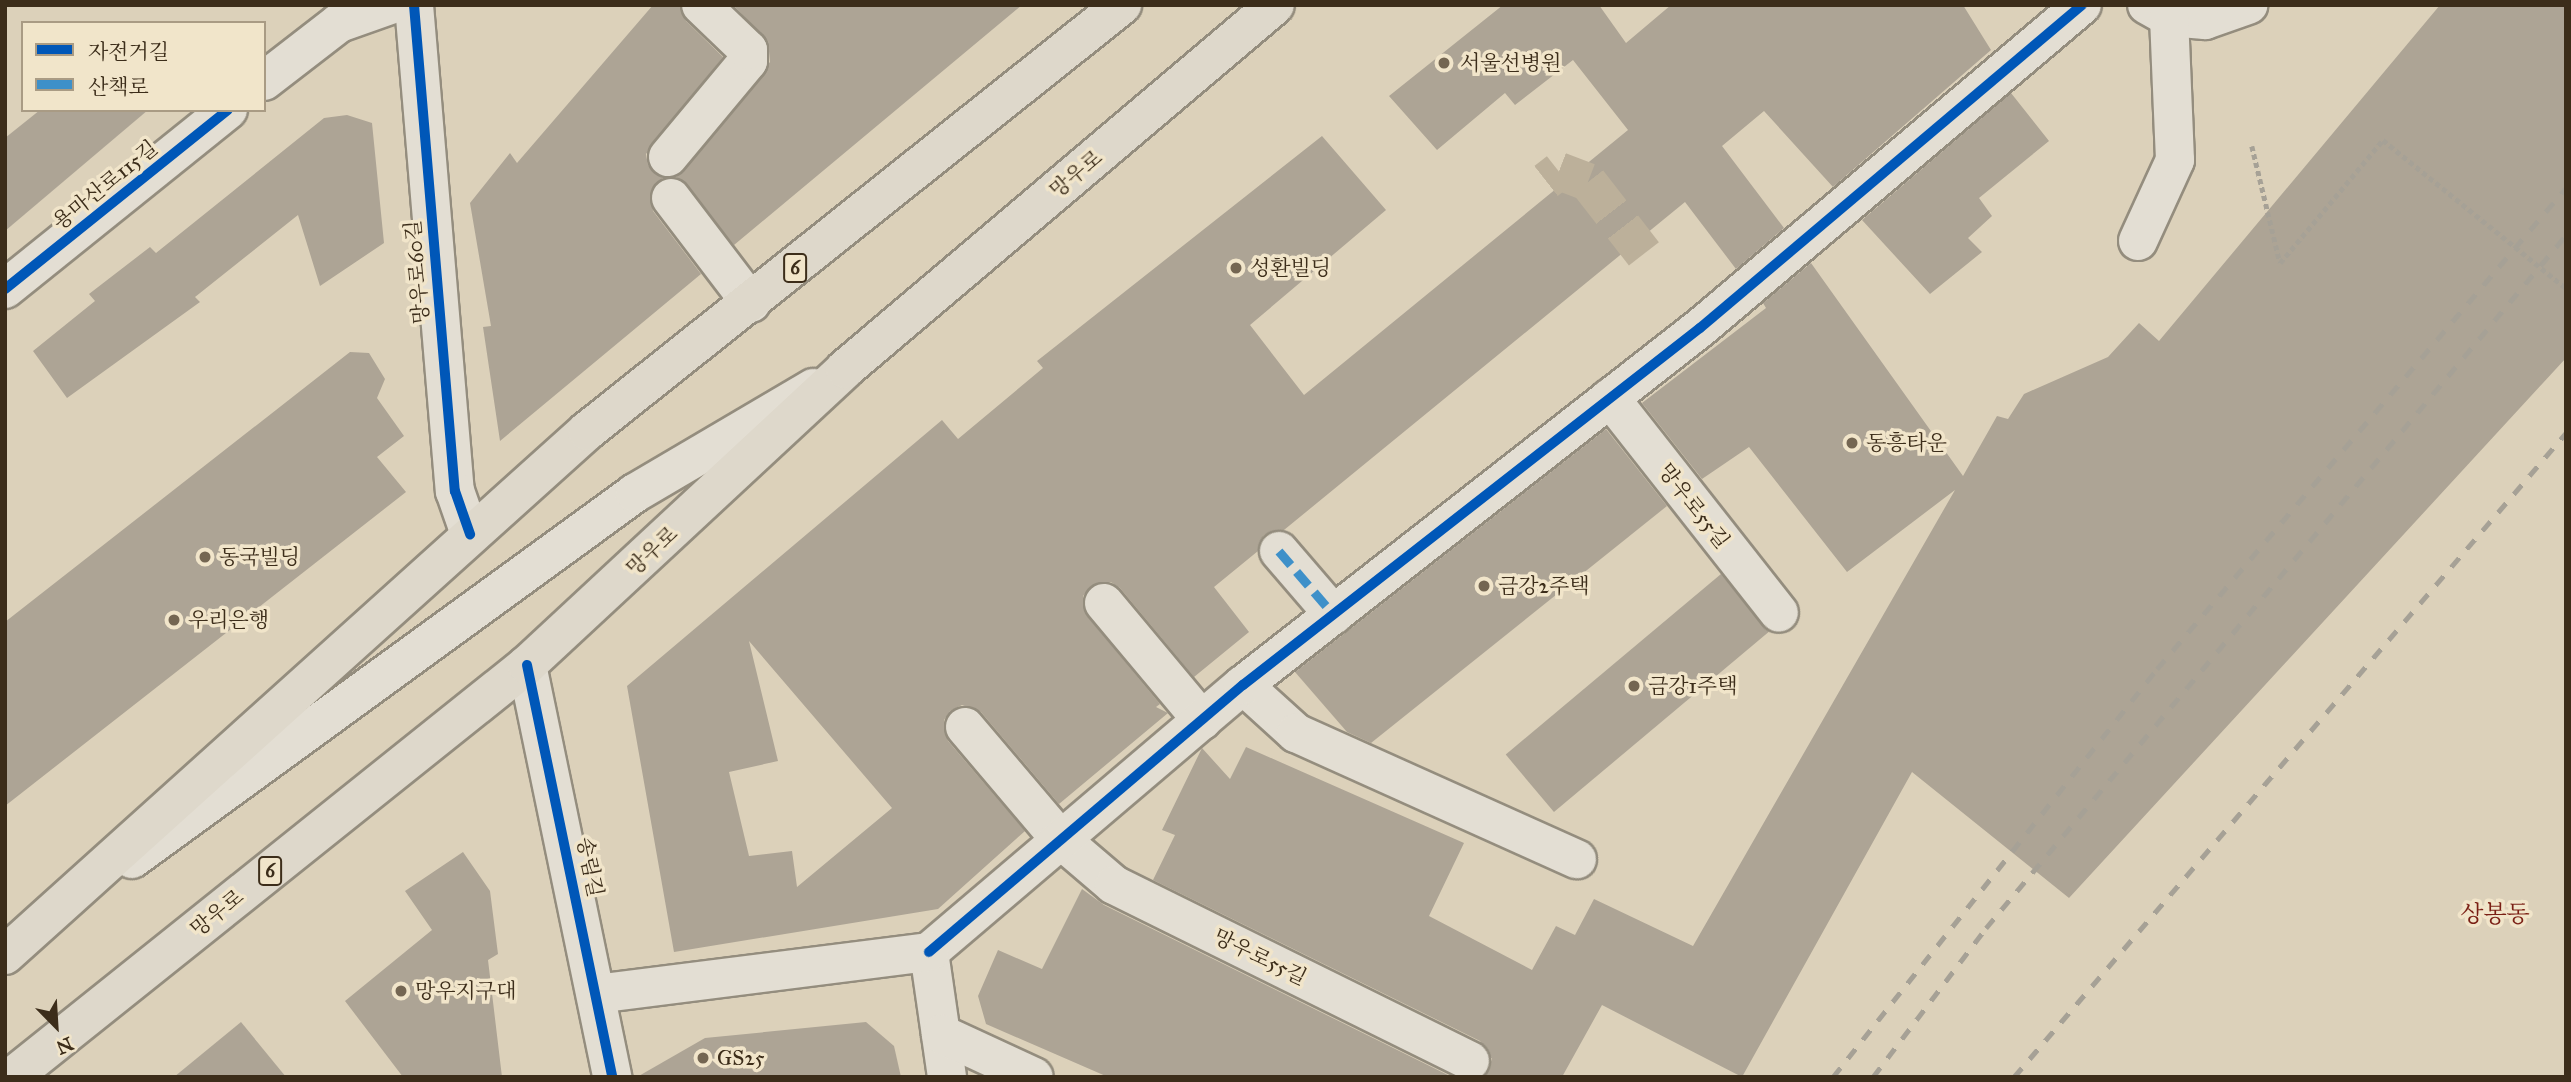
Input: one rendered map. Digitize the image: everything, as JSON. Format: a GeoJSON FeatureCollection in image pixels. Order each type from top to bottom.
{"type":"FeatureCollection","features":[{"type":"Feature","properties":{"kind":"main road","name":"6"},"geometry":{"type":"LineString","coordinates":[[470,534],[587,431],[1122,5]]}},
{"type":"Feature","properties":{"kind":"main road","name":"망우로"},"geometry":{"type":"LineString","coordinates":[[12,1077],[527,665],[845,369],[1275,5]]}},
{"type":"Feature","properties":{"kind":"main road"},"geometry":{"type":"LineString","coordinates":[[5,955],[71,902],[470,534]]}},
{"type":"Feature","properties":{"kind":"street"},"geometry":{"type":"LineString","coordinates":[[266,79],[325,14],[390,5]]}},
{"type":"Feature","properties":{"kind":"street","name":"망우로60길"},"geometry":{"type":"LineString","coordinates":[[414,5],[455,491],[470,534]]}},
{"type":"Feature","properties":{"kind":"street"},"geometry":{"type":"LineString","coordinates":[[668,157],[748,61],[748,50],[701,5]]}},
{"type":"Feature","properties":{"kind":"street"},"geometry":{"type":"LineString","coordinates":[[596,994],[929,952],[1059,838],[1243,685],[1610,398],[2082,5]]}},
{"type":"Feature","properties":{"kind":"street"},"geometry":{"type":"LineString","coordinates":[[2138,241],[2175,160],[2158,11],[2205,20],[2248,5]]}},
{"type":"Feature","properties":{"kind":"street","name":"용마산로115길"},"geometry":{"type":"LineString","coordinates":[[5,289],[226,112]]}},
{"type":"Feature","properties":{"kind":"street"},"geometry":{"type":"LineString","coordinates":[[671,198],[751,303]]}},
{"type":"Feature","properties":{"kind":"street"},"geometry":{"type":"LineString","coordinates":[[71,902],[635,494],[845,369]]}},
{"type":"Feature","properties":{"kind":"street","name":"망우로55길"},"geometry":{"type":"LineString","coordinates":[[1610,398],[1779,613]]}},
{"type":"Feature","properties":{"kind":"street"},"geometry":{"type":"LineString","coordinates":[[1279,551],[1334,615]]}},
{"type":"Feature","properties":{"kind":"street"},"geometry":{"type":"LineString","coordinates":[[1104,603],[1202,719]]}},
{"type":"Feature","properties":{"kind":"street","name":"송림길"},"geometry":{"type":"LineString","coordinates":[[527,665],[612,1077]]}},
{"type":"Feature","properties":{"kind":"street"},"geometry":{"type":"LineString","coordinates":[[1243,685],[1296,733],[1577,859]]}},
{"type":"Feature","properties":{"kind":"street","name":"망우로55길"},"geometry":{"type":"LineString","coordinates":[[965,727],[1059,838],[1114,885],[1470,1060]]}},
{"type":"Feature","properties":{"kind":"street"},"geometry":{"type":"LineString","coordinates":[[929,952],[947,1077]]}},
{"type":"Feature","properties":{"kind":"street"},"geometry":{"type":"LineString","coordinates":[[941,1034],[1034,1077]]}},
{"type":"Feature","properties":{"kind":"path"},"geometry":{"type":"LineString","coordinates":[[2252,146],[2280,263],[2383,140],[2566,288]]}},
{"type":"Feature","properties":{"kind":"building"},"geometry":{"type":"Polygon","coordinates":[[[653,5],[680,5],[686,21],[723,57],[646,154],[648,165],[663,178],[651,190],[653,211],[701,274],[500,441],[483,327],[491,326],[470,203],[510,153],[517,163],[653,5]]]}},
{"type":"Feature","properties":{"kind":"building"},"geometry":{"type":"Polygon","coordinates":[[[733,5],[1022,5],[734,245],[676,177],[770,62],[768,41],[733,5]]]}},
{"type":"Feature","properties":{"kind":"building"},"geometry":{"type":"Polygon","coordinates":[[[1503,5],[1599,5],[1626,43],[1671,5],[1963,5],[1991,50],[1833,187],[1764,111],[1722,146],[1784,228],[1736,269],[1685,202],[1284,530],[1264,535],[1258,551],[1214,587],[1249,632],[1194,677],[1120,588],[1111,582],[1091,586],[1083,596],[1087,616],[1160,704],[1156,707],[1168,713],[1059,804],[981,712],[962,705],[950,711],[944,720],[948,741],[1025,831],[938,909],[674,952],[627,686],[942,420],[958,439],[1043,368],[1037,361],[1322,136],[1386,210],[1250,325],[1304,395],[1628,130],[1573,60],[1515,105],[1505,93],[1437,150],[1389,96],[1503,5]],[[749,641],[778,761],[729,772],[749,856],[792,851],[797,887],[892,808],[749,641]]]}},
{"type":"Feature","properties":{"kind":"building"},"geometry":{"type":"Polygon","coordinates":[[[2440,5],[2566,5],[2566,358],[2069,898],[1912,772],[1742,1077],[1602,1005],[1562,1077],[1484,1077],[1492,1059],[1480,1041],[1153,880],[1175,835],[1162,830],[1202,748],[1230,779],[1246,747],[1464,843],[1429,916],[1532,970],[1556,926],[1575,935],[1594,899],[1693,946],[1955,490],[1847,572],[1749,447],[1702,479],[1642,403],[1766,308],[1763,303],[1811,263],[1963,476],[1997,416],[2008,419],[2024,394],[2108,357],[2139,323],[2159,341],[2440,5]]]}},
{"type":"Feature","properties":{"kind":"building"},"geometry":{"type":"Polygon","coordinates":[[[2011,93],[2049,141],[1979,198],[1992,216],[1968,238],[1982,252],[1930,294],[1862,220],[2011,93]]]}},
{"type":"Feature","properties":{"kind":"building"},"geometry":{"type":"Polygon","coordinates":[[[38,112],[146,112],[5,231],[5,138],[38,112]]]}},
{"type":"Feature","properties":{"kind":"building"},"geometry":{"type":"Polygon","coordinates":[[[347,115],[372,123],[384,243],[320,286],[298,215],[195,297],[200,302],[67,398],[33,351],[95,301],[89,294],[150,247],[156,253],[324,118],[347,115]]]}},
{"type":"Feature","properties":{"kind":"building","name":"동국빌딩"},"geometry":{"type":"Polygon","coordinates":[[[350,352],[369,353],[385,379],[377,398],[404,436],[377,457],[406,492],[5,806],[5,622],[350,352]]]}},
{"type":"Feature","properties":{"kind":"building","name":"금강2주택"},"geometry":{"type":"Polygon","coordinates":[[[1606,429],[1667,506],[1371,743],[1347,732],[1295,672],[1606,429]]]}},
{"type":"Feature","properties":{"kind":"building","name":"금강1주택"},"geometry":{"type":"Polygon","coordinates":[[[1721,574],[1769,631],[1554,812],[1506,755],[1721,574]]]}},
{"type":"Feature","properties":{"kind":"building"},"geometry":{"type":"Polygon","coordinates":[[[463,852],[490,891],[498,954],[488,960],[502,1077],[403,1077],[345,1001],[432,930],[405,891],[463,852]]]}},
{"type":"Feature","properties":{"kind":"building"},"geometry":{"type":"Polygon","coordinates":[[[1082,889],[1104,905],[1452,1077],[1108,1077],[986,1024],[978,996],[998,950],[1042,969],[1082,889]]]}},
{"type":"Feature","properties":{"kind":"building"},"geometry":{"type":"Polygon","coordinates":[[[241,1022],[286,1077],[174,1077],[241,1022]]]}},
{"type":"Feature","properties":{"kind":"building"},"geometry":{"type":"Polygon","coordinates":[[[866,1022],[894,1046],[901,1077],[637,1077],[705,1038],[866,1022]]]}},
{"type":"Feature","properties":{"kind":"tunnel"},"geometry":{"type":"LineString","coordinates":[[1546,181],[1559,171],[1588,182],[1644,254]]}},
{"type":"Feature","properties":{"kind":"railway"},"geometry":{"type":"LineString","coordinates":[[1833,1077],[2157,669],[2566,188]]}},
{"type":"Feature","properties":{"kind":"railway"},"geometry":{"type":"LineString","coordinates":[[1873,1077],[1986,928],[2566,235]]}},
{"type":"Feature","properties":{"kind":"railway"},"geometry":{"type":"LineString","coordinates":[[2014,1077],[2566,433]]}},
{"type":"Feature","properties":{"kind":"marked path"},"geometry":{"type":"LineString","coordinates":[[1279,551],[1334,615]]}},
{"type":"Feature","properties":{"kind":"cycle path"},"geometry":{"type":"LineString","coordinates":[[414,5],[455,491],[470,534]]}},
{"type":"Feature","properties":{"kind":"cycle path"},"geometry":{"type":"LineString","coordinates":[[929,952],[1243,685],[1700,328],[2082,5]]}},
{"type":"Feature","properties":{"kind":"cycle path"},"geometry":{"type":"LineString","coordinates":[[5,289],[226,112]]}},
{"type":"Feature","properties":{"kind":"cycle path"},"geometry":{"type":"LineString","coordinates":[[527,665],[612,1077]]}},
{"type":"Feature","properties":{"kind":"place","name":"서울선병원"},"geometry":{"type":"Point","coordinates":[1444,63]}},
{"type":"Feature","properties":{"kind":"place","name":"성환빌딩"},"geometry":{"type":"Point","coordinates":[1236,268]}},
{"type":"Feature","properties":{"kind":"place","name":"동흥타운"},"geometry":{"type":"Point","coordinates":[1852,443]}},
{"type":"Feature","properties":{"kind":"place","name":"동국빌딩"},"geometry":{"type":"Point","coordinates":[205,557]}},
{"type":"Feature","properties":{"kind":"place","name":"금강2주택"},"geometry":{"type":"Point","coordinates":[1484,586]}},
{"type":"Feature","properties":{"kind":"place","name":"우리은행"},"geometry":{"type":"Point","coordinates":[174,620]}},
{"type":"Feature","properties":{"kind":"place","name":"금강1주택"},"geometry":{"type":"Point","coordinates":[1634,686]}},
{"type":"Feature","properties":{"kind":"place","name":"망우지구대"},"geometry":{"type":"Point","coordinates":[401,991]}},
{"type":"Feature","properties":{"kind":"place","name":"GS25"},"geometry":{"type":"Point","coordinates":[703,1058]}},
{"type":"Feature","properties":{"kind":"district","name":"상봉동"},"geometry":{"type":"Point","coordinates":[2495,915]}}]}
